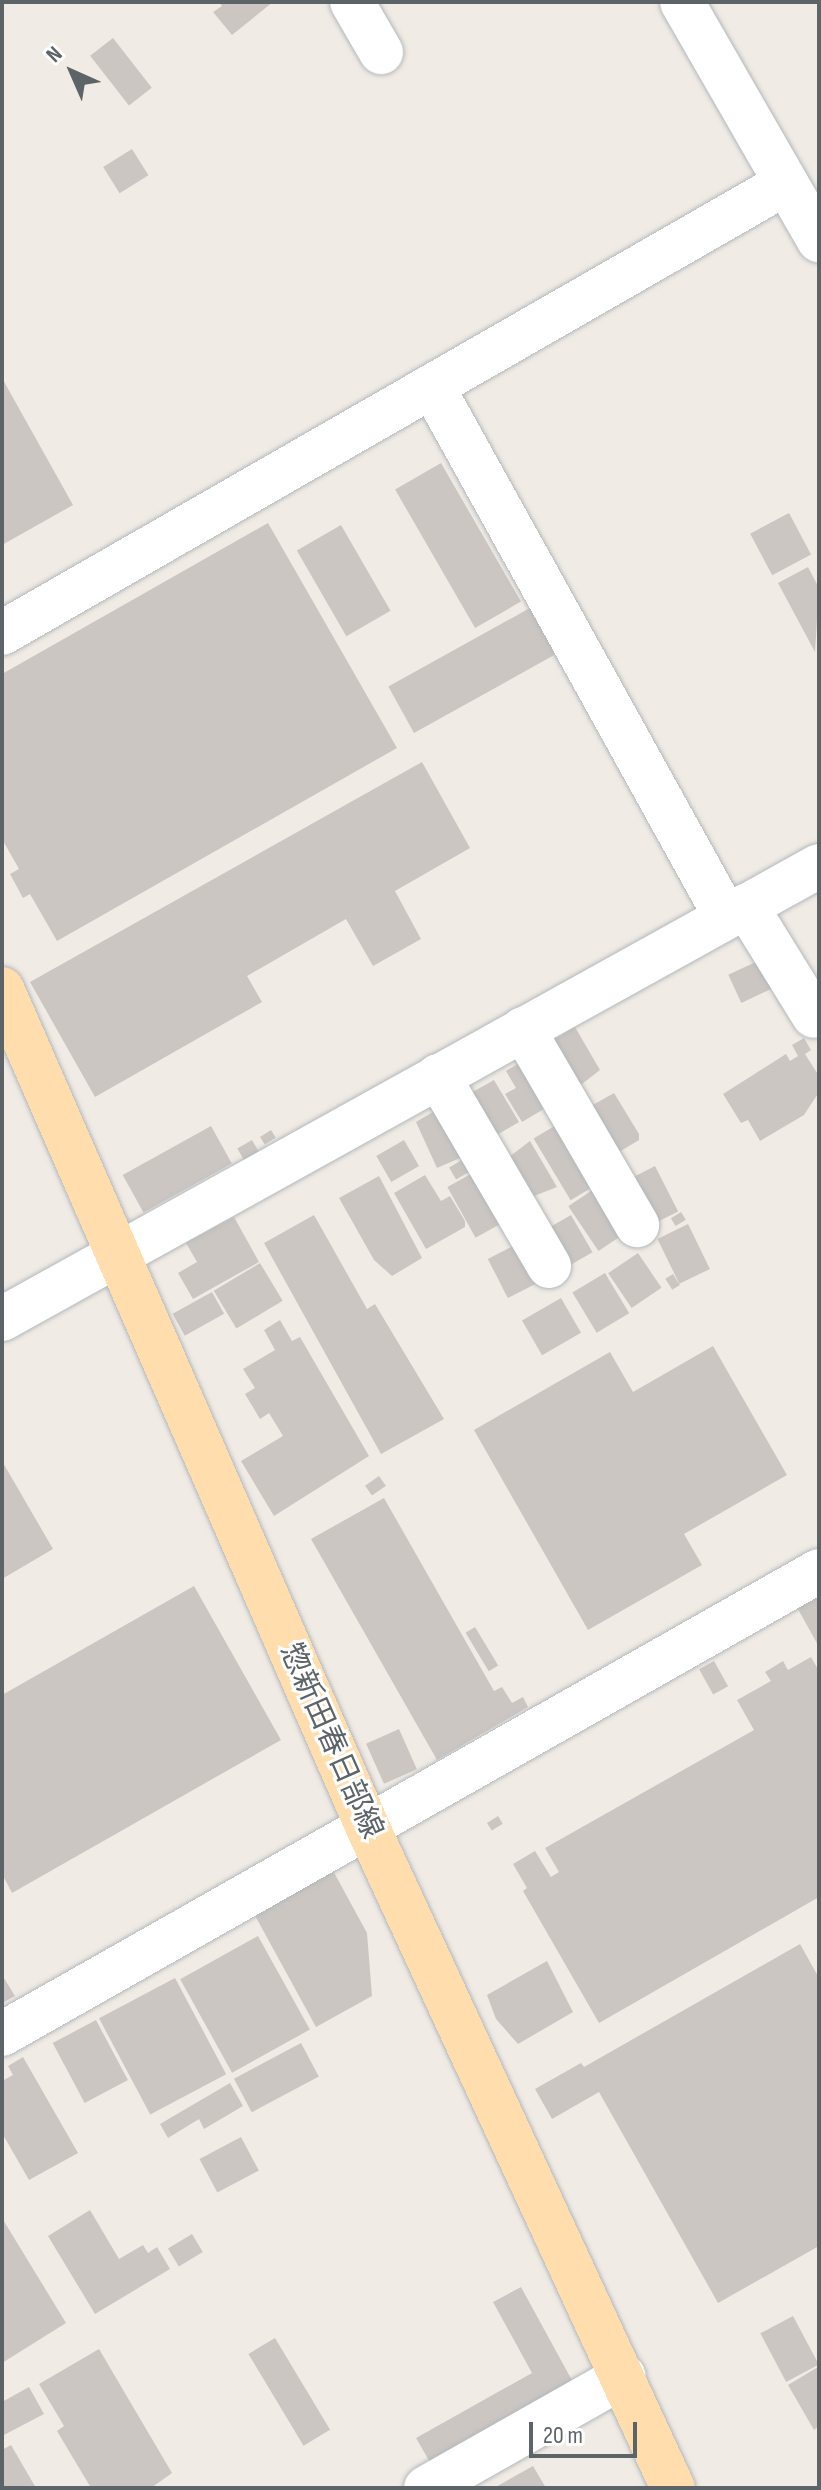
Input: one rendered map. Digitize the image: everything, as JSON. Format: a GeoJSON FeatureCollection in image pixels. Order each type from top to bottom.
{"type":"FeatureCollection","features":[{"type":"Feature","properties":{"kind":"main road","name":"惣新田春日部線"},"geometry":{"type":"LineString","coordinates":[[2,989],[120,1251],[368,1828],[624,2376],[673,2488]]}},
{"type":"Feature","properties":{"kind":"street"},"geometry":{"type":"LineString","coordinates":[[352,2],[381,52]]}},
{"type":"Feature","properties":{"kind":"street"},"geometry":{"type":"LineString","coordinates":[[682,2],[819,240]]}},
{"type":"Feature","properties":{"kind":"street"},"geometry":{"type":"LineString","coordinates":[[2,633],[786,183]]}},
{"type":"Feature","properties":{"kind":"street"},"geometry":{"type":"LineString","coordinates":[[432,386],[736,912],[814,1016]]}},
{"type":"Feature","properties":{"kind":"street"},"geometry":{"type":"LineString","coordinates":[[2,1319],[819,866]]}},
{"type":"Feature","properties":{"kind":"street"},"geometry":{"type":"LineString","coordinates":[[523,1029],[637,1225]]}},
{"type":"Feature","properties":{"kind":"street"},"geometry":{"type":"LineString","coordinates":[[438,1076],[549,1266]]}},
{"type":"Feature","properties":{"kind":"street"},"geometry":{"type":"LineString","coordinates":[[2,2034],[819,1571]]}},
{"type":"Feature","properties":{"kind":"street"},"geometry":{"type":"LineString","coordinates":[[426,2488],[624,2376]]}},
{"type":"Feature","properties":{"kind":"building"},"geometry":{"type":"Polygon","coordinates":[[[219,2],[273,2],[232,35],[213,12],[222,6],[219,2]]]}},
{"type":"Feature","properties":{"kind":"building"},"geometry":{"type":"Polygon","coordinates":[[[113,38],[152,88],[129,105],[90,56],[113,38]]]}},
{"type":"Feature","properties":{"kind":"building"},"geometry":{"type":"Polygon","coordinates":[[[132,149],[148,175],[120,193],[103,167],[132,149]]]}},
{"type":"Feature","properties":{"kind":"building"},"geometry":{"type":"Polygon","coordinates":[[[2,378],[73,505],[2,545],[2,378]]]}},
{"type":"Feature","properties":{"kind":"building"},"geometry":{"type":"Polygon","coordinates":[[[441,463],[521,602],[475,628],[395,489],[441,463]]]}},
{"type":"Feature","properties":{"kind":"building"},"geometry":{"type":"Polygon","coordinates":[[[789,513],[811,554],[772,575],[750,534],[789,513]]]}},
{"type":"Feature","properties":{"kind":"building"},"geometry":{"type":"Polygon","coordinates":[[[268,523],[397,748],[57,941],[30,894],[23,898],[10,874],[19,869],[2,839],[2,674],[268,523]]]}},
{"type":"Feature","properties":{"kind":"building"},"geometry":{"type":"Polygon","coordinates":[[[341,525],[391,611],[346,636],[297,550],[341,525]]]}},
{"type":"Feature","properties":{"kind":"building"},"geometry":{"type":"Polygon","coordinates":[[[808,567],[819,588],[815,652],[778,583],[808,567]]]}},
{"type":"Feature","properties":{"kind":"building"},"geometry":{"type":"Polygon","coordinates":[[[530,608],[556,654],[414,733],[388,687],[530,608]]]}},
{"type":"Feature","properties":{"kind":"building"},"geometry":{"type":"Polygon","coordinates":[[[422,762],[470,848],[395,891],[421,939],[373,966],[346,919],[247,976],[262,1002],[95,1097],[30,982],[422,762]]]}},
{"type":"Feature","properties":{"kind":"building"},"geometry":{"type":"Polygon","coordinates":[[[760,960],[773,988],[741,1003],[728,975],[760,960]]]}},
{"type":"Feature","properties":{"kind":"building"},"geometry":{"type":"Polygon","coordinates":[[[575,1027],[600,1070],[573,1091],[550,1042],[575,1027]]]}},
{"type":"Feature","properties":{"kind":"building"},"geometry":{"type":"Polygon","coordinates":[[[804,1038],[811,1050],[805,1054],[819,1076],[819,1092],[804,1115],[760,1141],[748,1120],[741,1123],[723,1094],[786,1054],[790,1061],[798,1056],[792,1045],[804,1038]]]}},
{"type":"Feature","properties":{"kind":"building"},"geometry":{"type":"Polygon","coordinates":[[[526,1059],[549,1106],[522,1122],[505,1094],[516,1088],[506,1071],[526,1059]]]}},
{"type":"Feature","properties":{"kind":"building"},"geometry":{"type":"Polygon","coordinates":[[[494,1080],[519,1122],[490,1139],[469,1094],[494,1080]]]}},
{"type":"Feature","properties":{"kind":"building"},"geometry":{"type":"Polygon","coordinates":[[[614,1093],[639,1134],[639,1140],[614,1155],[584,1110],[614,1093]]]}},
{"type":"Feature","properties":{"kind":"building"},"geometry":{"type":"Polygon","coordinates":[[[438,1109],[467,1155],[437,1168],[416,1122],[438,1109]]]}},
{"type":"Feature","properties":{"kind":"building"},"geometry":{"type":"Polygon","coordinates":[[[561,1122],[598,1184],[571,1200],[534,1138],[561,1122]]]}},
{"type":"Feature","properties":{"kind":"building"},"geometry":{"type":"Polygon","coordinates":[[[211,1126],[232,1164],[144,1213],[123,1175],[211,1126]]]}},
{"type":"Feature","properties":{"kind":"building"},"geometry":{"type":"Polygon","coordinates":[[[271,1130],[276,1138],[265,1145],[260,1137],[271,1130]]]}},
{"type":"Feature","properties":{"kind":"building"},"geometry":{"type":"Polygon","coordinates":[[[252,1140],[259,1152],[244,1161],[237,1148],[252,1140]]]}},
{"type":"Feature","properties":{"kind":"building"},"geometry":{"type":"Polygon","coordinates":[[[404,1140],[419,1166],[391,1182],[376,1156],[404,1140]]]}},
{"type":"Feature","properties":{"kind":"building"},"geometry":{"type":"Polygon","coordinates":[[[530,1141],[557,1187],[524,1200],[501,1163],[530,1141]]]}},
{"type":"Feature","properties":{"kind":"building"},"geometry":{"type":"Polygon","coordinates":[[[469,1156],[476,1168],[456,1180],[449,1168],[469,1156]]]}},
{"type":"Feature","properties":{"kind":"building"},"geometry":{"type":"Polygon","coordinates":[[[655,1166],[678,1211],[652,1225],[629,1179],[655,1166]]]}},
{"type":"Feature","properties":{"kind":"building"},"geometry":{"type":"Polygon","coordinates":[[[478,1170],[506,1221],[476,1238],[447,1187],[478,1170]]]}},
{"type":"Feature","properties":{"kind":"building"},"geometry":{"type":"Polygon","coordinates":[[[425,1175],[441,1201],[450,1196],[465,1221],[465,1227],[426,1249],[394,1193],[425,1175]]]}},
{"type":"Feature","properties":{"kind":"building"},"geometry":{"type":"Polygon","coordinates":[[[379,1176],[422,1258],[392,1276],[374,1260],[339,1198],[379,1176]]]}},
{"type":"Feature","properties":{"kind":"building"},"geometry":{"type":"Polygon","coordinates":[[[594,1189],[624,1234],[598,1251],[568,1206],[594,1189]]]}},
{"type":"Feature","properties":{"kind":"building"},"geometry":{"type":"Polygon","coordinates":[[[681,1212],[686,1220],[676,1226],[671,1218],[681,1212]]]}},
{"type":"Feature","properties":{"kind":"building"},"geometry":{"type":"Polygon","coordinates":[[[314,1215],[367,1309],[375,1304],[444,1419],[381,1454],[264,1243],[314,1215]]]}},
{"type":"Feature","properties":{"kind":"building"},"geometry":{"type":"Polygon","coordinates":[[[571,1215],[592,1252],[564,1269],[542,1232],[571,1215]]]}},
{"type":"Feature","properties":{"kind":"building"},"geometry":{"type":"Polygon","coordinates":[[[234,1217],[259,1262],[193,1299],[178,1273],[197,1262],[186,1243],[234,1217]]]}},
{"type":"Feature","properties":{"kind":"building"},"geometry":{"type":"Polygon","coordinates":[[[688,1224],[710,1269],[679,1284],[657,1239],[688,1224]]]}},
{"type":"Feature","properties":{"kind":"building"},"geometry":{"type":"Polygon","coordinates":[[[519,1243],[539,1282],[508,1298],[488,1259],[519,1243]]]}},
{"type":"Feature","properties":{"kind":"building"},"geometry":{"type":"Polygon","coordinates":[[[638,1253],[661,1288],[632,1308],[608,1273],[638,1253]]]}},
{"type":"Feature","properties":{"kind":"building"},"geometry":{"type":"Polygon","coordinates":[[[260,1263],[283,1301],[236,1329],[214,1291],[260,1263]]]}},
{"type":"Feature","properties":{"kind":"building"},"geometry":{"type":"Polygon","coordinates":[[[605,1273],[629,1313],[597,1333],[572,1293],[605,1273]]]}},
{"type":"Feature","properties":{"kind":"building"},"geometry":{"type":"Polygon","coordinates":[[[673,1274],[680,1285],[672,1290],[665,1279],[673,1274]]]}},
{"type":"Feature","properties":{"kind":"building"},"geometry":{"type":"Polygon","coordinates":[[[212,1292],[224,1314],[185,1336],[173,1314],[212,1292]]]}},
{"type":"Feature","properties":{"kind":"building"},"geometry":{"type":"Polygon","coordinates":[[[561,1298],[581,1333],[542,1355],[522,1320],[561,1298]]]}},
{"type":"Feature","properties":{"kind":"building"},"geometry":{"type":"Polygon","coordinates":[[[280,1320],[292,1341],[300,1337],[369,1456],[274,1516],[241,1461],[283,1436],[269,1413],[260,1419],[245,1394],[255,1388],[243,1369],[275,1350],[264,1330],[280,1320]]]}},
{"type":"Feature","properties":{"kind":"building"},"geometry":{"type":"Polygon","coordinates":[[[713,1346],[787,1475],[684,1534],[702,1565],[588,1630],[474,1430],[610,1352],[633,1392],[713,1346]]]}},
{"type":"Feature","properties":{"kind":"building"},"geometry":{"type":"Polygon","coordinates":[[[2,1461],[53,1549],[2,1579],[2,1461]]]}},
{"type":"Feature","properties":{"kind":"building"},"geometry":{"type":"Polygon","coordinates":[[[379,1476],[386,1486],[372,1496],[365,1486],[379,1476]]]}},
{"type":"Feature","properties":{"kind":"building"},"geometry":{"type":"Polygon","coordinates":[[[384,1498],[494,1691],[502,1687],[512,1703],[523,1697],[528,1707],[437,1760],[311,1539],[384,1498]]]}},
{"type":"Feature","properties":{"kind":"building"},"geometry":{"type":"Polygon","coordinates":[[[194,1586],[281,1740],[12,1893],[2,1874],[2,1695],[194,1586]]]}},
{"type":"Feature","properties":{"kind":"building"},"geometry":{"type":"Polygon","coordinates":[[[819,1587],[819,1647],[793,1600],[819,1587]]]}},
{"type":"Feature","properties":{"kind":"building"},"geometry":{"type":"Polygon","coordinates":[[[475,1627],[498,1666],[489,1671],[466,1633],[475,1627]]]}},
{"type":"Feature","properties":{"kind":"building"},"geometry":{"type":"Polygon","coordinates":[[[811,1657],[819,1671],[819,1897],[599,2023],[523,1891],[527,1888],[513,1864],[535,1851],[551,1877],[559,1872],[545,1848],[754,1730],[737,1700],[771,1681],[765,1672],[783,1661],[788,1670],[811,1657]]]}},
{"type":"Feature","properties":{"kind":"building"},"geometry":{"type":"Polygon","coordinates":[[[714,1661],[728,1686],[713,1695],[699,1669],[714,1661]]]}},
{"type":"Feature","properties":{"kind":"building"},"geometry":{"type":"Polygon","coordinates":[[[399,1729],[417,1769],[384,1784],[366,1744],[399,1729]]]}},
{"type":"Feature","properties":{"kind":"building"},"geometry":{"type":"Polygon","coordinates":[[[498,1816],[503,1824],[492,1831],[487,1823],[498,1816]]]}},
{"type":"Feature","properties":{"kind":"building"},"geometry":{"type":"Polygon","coordinates":[[[331,1867],[367,1933],[372,1996],[316,2027],[252,1910],[331,1867]]]}},
{"type":"Feature","properties":{"kind":"building"},"geometry":{"type":"Polygon","coordinates":[[[258,1936],[310,2030],[232,2073],[180,1979],[258,1936]]]}},
{"type":"Feature","properties":{"kind":"building"},"geometry":{"type":"Polygon","coordinates":[[[800,1944],[819,1978],[819,2246],[718,2303],[599,2092],[552,2119],[535,2089],[581,2063],[584,2067],[800,1944]]]}},
{"type":"Feature","properties":{"kind":"building"},"geometry":{"type":"Polygon","coordinates":[[[547,1961],[573,2012],[518,2044],[496,2019],[487,1995],[547,1961]]]}},
{"type":"Feature","properties":{"kind":"building"},"geometry":{"type":"Polygon","coordinates":[[[2,1975],[15,1996],[2,2003],[2,1975]]]}},
{"type":"Feature","properties":{"kind":"building"},"geometry":{"type":"Polygon","coordinates":[[[175,1978],[226,2074],[150,2115],[99,2018],[175,1978]]]}},
{"type":"Feature","properties":{"kind":"building"},"geometry":{"type":"Polygon","coordinates":[[[96,2020],[128,2080],[85,2103],[53,2043],[96,2020]]]}},
{"type":"Feature","properties":{"kind":"building"},"geometry":{"type":"Polygon","coordinates":[[[301,2043],[319,2077],[252,2112],[234,2079],[301,2043]]]}},
{"type":"Feature","properties":{"kind":"building"},"geometry":{"type":"Polygon","coordinates":[[[23,2057],[78,2153],[29,2180],[2,2133],[2,2081],[13,2075],[8,2066],[23,2057]]]}},
{"type":"Feature","properties":{"kind":"building"},"geometry":{"type":"Polygon","coordinates":[[[230,2083],[243,2106],[204,2129],[199,2119],[168,2138],[160,2124],[230,2083]]]}},
{"type":"Feature","properties":{"kind":"building"},"geometry":{"type":"Polygon","coordinates":[[[241,2137],[259,2171],[217,2193],[200,2159],[241,2137]]]}},
{"type":"Feature","properties":{"kind":"building"},"geometry":{"type":"Polygon","coordinates":[[[90,2210],[119,2259],[143,2245],[148,2253],[157,2247],[170,2269],[95,2314],[48,2236],[90,2210]]]}},
{"type":"Feature","properties":{"kind":"building"},"geometry":{"type":"Polygon","coordinates":[[[2,2218],[66,2323],[2,2363],[2,2218]]]}},
{"type":"Feature","properties":{"kind":"building"},"geometry":{"type":"Polygon","coordinates":[[[192,2234],[203,2252],[179,2266],[168,2248],[192,2234]]]}},
{"type":"Feature","properties":{"kind":"building"},"geometry":{"type":"Polygon","coordinates":[[[521,2287],[574,2384],[431,2464],[416,2438],[532,2373],[493,2302],[521,2287]]]}},
{"type":"Feature","properties":{"kind":"building"},"geometry":{"type":"Polygon","coordinates":[[[793,2316],[819,2365],[786,2382],[760,2333],[793,2316]]]}},
{"type":"Feature","properties":{"kind":"building"},"geometry":{"type":"Polygon","coordinates":[[[275,2338],[330,2430],[304,2446],[248,2354],[275,2338]]]}},
{"type":"Feature","properties":{"kind":"building"},"geometry":{"type":"Polygon","coordinates":[[[99,2349],[172,2473],[151,2488],[91,2488],[57,2431],[64,2426],[39,2384],[99,2349]]]}},
{"type":"Feature","properties":{"kind":"building"},"geometry":{"type":"Polygon","coordinates":[[[818,2367],[819,2426],[814,2430],[788,2385],[818,2367]]]}},
{"type":"Feature","properties":{"kind":"building"},"geometry":{"type":"Polygon","coordinates":[[[29,2387],[44,2414],[2,2436],[2,2402],[29,2387]]]}},
{"type":"Feature","properties":{"kind":"building"},"geometry":{"type":"Polygon","coordinates":[[[11,2445],[36,2488],[2,2488],[2,2450],[11,2445]]]}},
{"type":"Feature","properties":{"kind":"building"},"geometry":{"type":"Polygon","coordinates":[[[533,2466],[546,2488],[494,2488],[533,2466]]]}}]}
